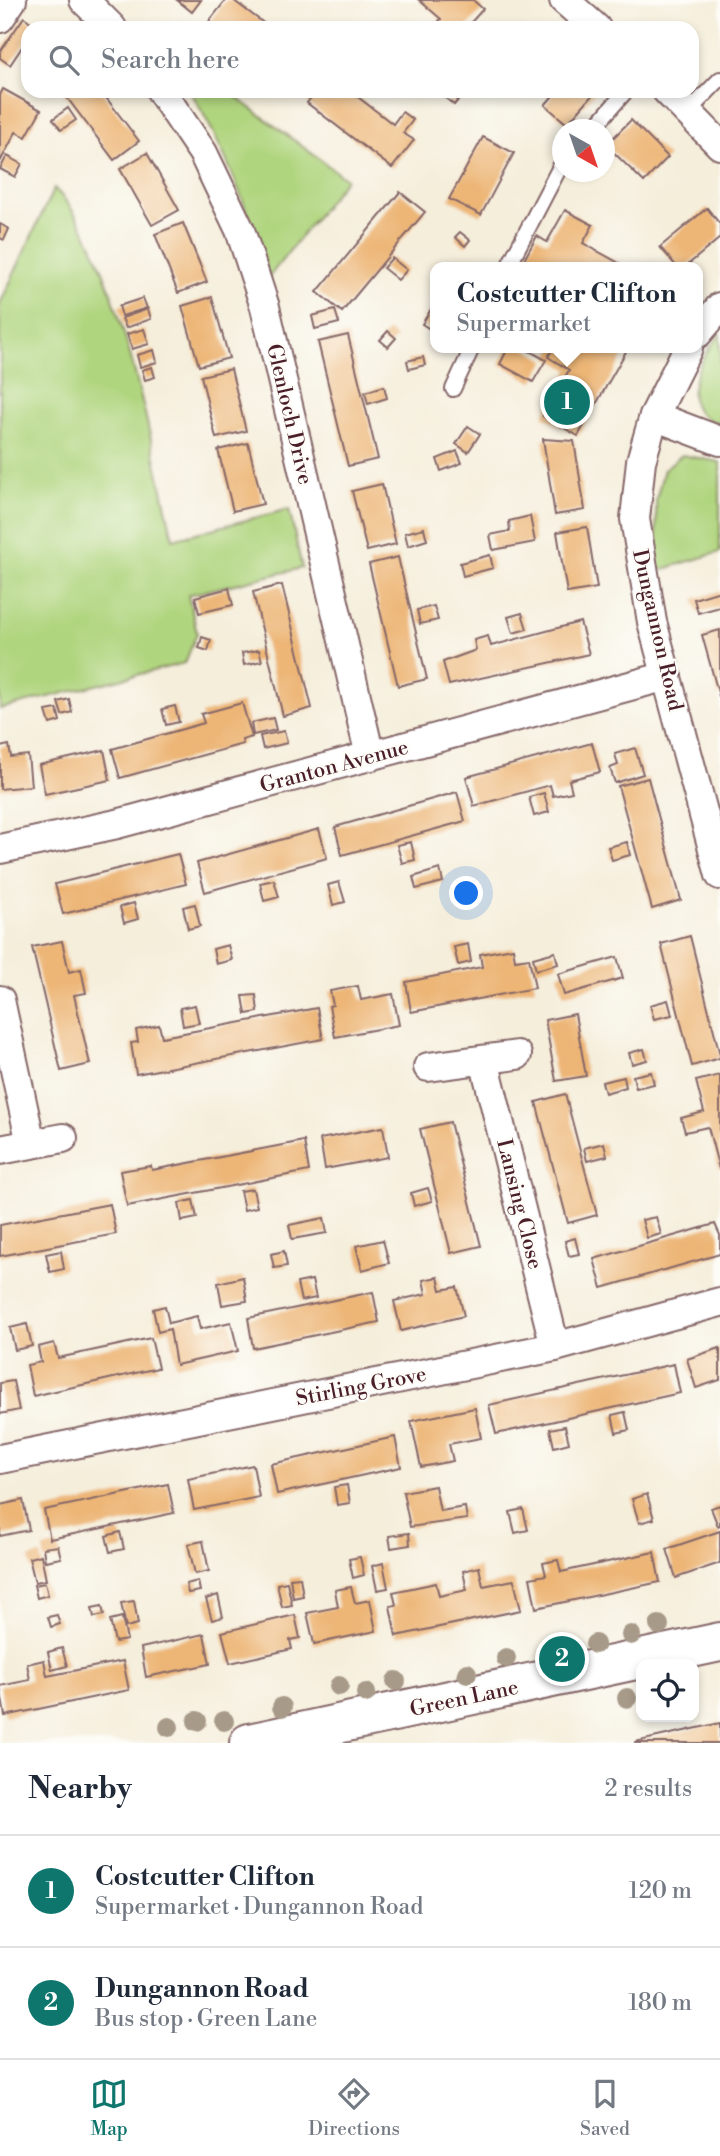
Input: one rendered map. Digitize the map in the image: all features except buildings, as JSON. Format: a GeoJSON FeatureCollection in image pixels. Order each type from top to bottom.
{"type":"FeatureCollection","features":[{"type":"Feature","properties":{"kind":"street"},"geometry":{"type":"LineString","coordinates":[[0,18],[12,0]]}},
{"type":"Feature","properties":{"kind":"street"},"geometry":{"type":"LineString","coordinates":[[84,0],[105,21]]}},
{"type":"Feature","properties":{"kind":"street"},"geometry":{"type":"LineString","coordinates":[[564,0],[588,21]]}},
{"type":"Feature","properties":{"kind":"street","name":"Glenloch Drive"},"geometry":{"type":"LineString","coordinates":[[166,98],[203,153],[240,230],[265,307],[370,756]]}},
{"type":"Feature","properties":{"kind":"street"},"geometry":{"type":"LineString","coordinates":[[675,98],[720,145]]}},
{"type":"Feature","properties":{"kind":"street"},"geometry":{"type":"LineString","coordinates":[[703,327],[720,307]]}},
{"type":"Feature","properties":{"kind":"street","name":"Dungannon Road"},"geometry":{"type":"LineString","coordinates":[[686,353],[654,416],[641,461],[635,519],[643,579],[720,875]]}},
{"type":"Feature","properties":{"kind":"street"},"geometry":{"type":"LineString","coordinates":[[654,416],[720,441]]}},
{"type":"Feature","properties":{"kind":"street","name":"Granton Avenue"},"geometry":{"type":"LineString","coordinates":[[0,849],[117,824],[667,676]]}},
{"type":"Feature","properties":{"kind":"street"},"geometry":{"type":"LineString","coordinates":[[0,1000],[31,1144]]}},
{"type":"Feature","properties":{"kind":"street"},"geometry":{"type":"LineString","coordinates":[[428,1068],[517,1055]]}},
{"type":"Feature","properties":{"kind":"street","name":"Lansing Close"},"geometry":{"type":"LineString","coordinates":[[484,1060],[555,1347]]}},
{"type":"Feature","properties":{"kind":"street"},"geometry":{"type":"LineString","coordinates":[[0,1150],[63,1138]]}},
{"type":"Feature","properties":{"kind":"street","name":"Stirling Grove"},"geometry":{"type":"LineString","coordinates":[[0,1459],[555,1347],[720,1302]]}},
{"type":"Feature","properties":{"kind":"street","name":"Green Lane"},"geometry":{"type":"LineString","coordinates":[[249,1743],[720,1642]]}},
{"type":"Feature","properties":{"kind":"lane"},"geometry":{"type":"LineString","coordinates":[[690,111],[720,79]]}},
{"type":"Feature","properties":{"kind":"lane"},"geometry":{"type":"LineString","coordinates":[[602,119],[620,98]]}},
{"type":"Feature","properties":{"kind":"lane"},"geometry":{"type":"LineString","coordinates":[[511,262],[552,182]]}},
{"type":"Feature","properties":{"kind":"lane"},"geometry":{"type":"LineString","coordinates":[[453,389],[470,353]]}},
{"type":"Feature","properties":{"kind":"green space"},"geometry":{"type":"Polygon","coordinates":[[[194,98],[237,98],[346,179],[269,277],[245,205],[194,98]]]}},
{"type":"Feature","properties":{"kind":"green space"},"geometry":{"type":"Polygon","coordinates":[[[54,188],[77,217],[97,256],[114,302],[143,405],[173,539],[289,509],[302,568],[188,595],[197,633],[185,663],[0,709],[0,304],[54,188]]]}},
{"type":"Feature","properties":{"kind":"green space"},"geometry":{"type":"Polygon","coordinates":[[[720,334],[720,423],[705,417],[696,408],[693,397],[698,370],[720,334]]]}},
{"type":"Feature","properties":{"kind":"green space"},"geometry":{"type":"Polygon","coordinates":[[[682,455],[720,462],[720,552],[657,571],[656,500],[664,469],[682,455]]]}},
{"type":"Feature","properties":{"kind":"place","name":"Costcutter Clifton"},"geometry":{"type":"Point","coordinates":[567,402]}},
{"type":"Feature","properties":{"kind":"place","name":"Dungannon Road"},"geometry":{"type":"Point","coordinates":[562,1659]}}]}
